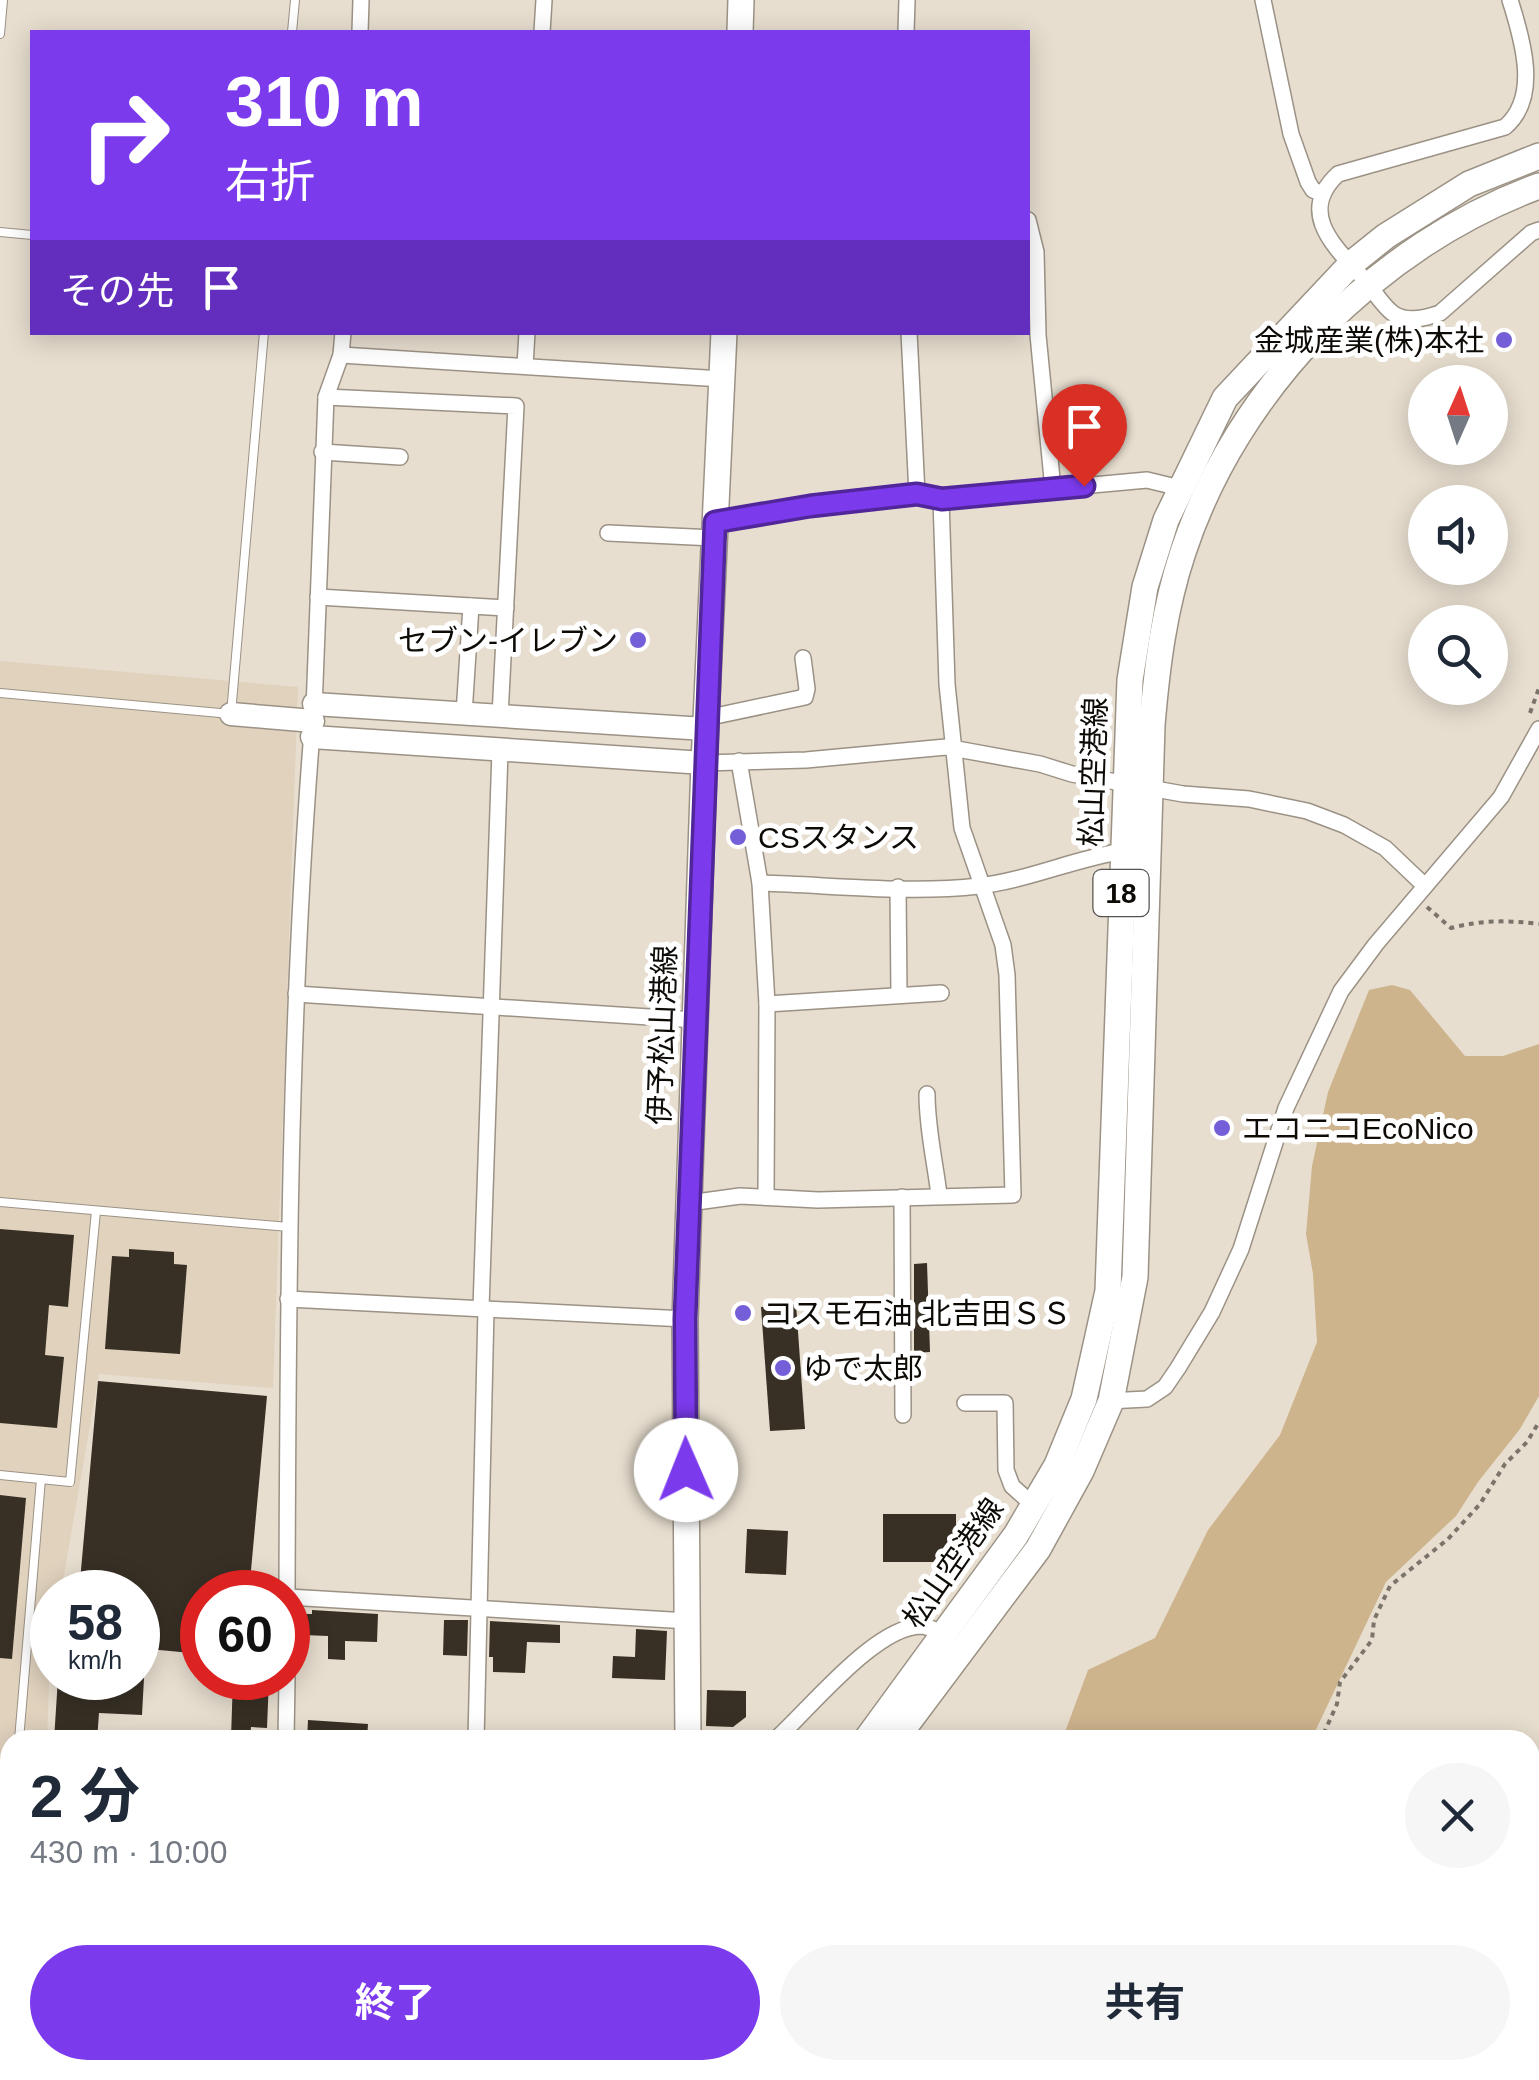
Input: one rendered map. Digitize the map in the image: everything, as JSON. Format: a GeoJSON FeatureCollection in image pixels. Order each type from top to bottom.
{"type":"FeatureCollection","features":[{"type":"Feature","properties":{"kind":"main road"},"geometry":{"type":"LineString","coordinates":[[740,30],[741,0]]}},
{"type":"Feature","properties":{"kind":"main road","name":"松山空港線"},"geometry":{"type":"LineString","coordinates":[[902,1730],[1038,1549],[1081,1471],[1111,1401],[1135,1277],[1138,784],[1134,639],[1145,587],[1180,488],[1225,398],[1350,264],[1386,236],[1469,184],[1539,156]]}},
{"type":"Feature","properties":{"kind":"main road","name":"松山空港線"},"geometry":{"type":"LineString","coordinates":[[873,1730],[1016,1535],[1056,1465],[1084,1399],[1108,1292],[1123,850],[1152,725],[1162,632],[1182,552],[1198,513],[1218,467],[1256,408],[1305,349],[1368,284],[1419,245],[1460,221],[1539,186]]}},
{"type":"Feature","properties":{"kind":"main road","name":"伊予松山港線"},"geometry":{"type":"LineString","coordinates":[[688,1730],[685,1319],[704,762],[724,335]]}},
{"type":"Feature","properties":{"kind":"street"},"geometry":{"type":"LineString","coordinates":[[360,30],[361,0]]}},
{"type":"Feature","properties":{"kind":"street"},"geometry":{"type":"LineString","coordinates":[[542,30],[544,0]]}},
{"type":"Feature","properties":{"kind":"street"},"geometry":{"type":"LineString","coordinates":[[906,30],[907,0]]}},
{"type":"Feature","properties":{"kind":"street"},"geometry":{"type":"LineString","coordinates":[[1263,0],[1292,134],[1308,182],[1313,190],[1323,194]]}},
{"type":"Feature","properties":{"kind":"street"},"geometry":{"type":"LineString","coordinates":[[1510,0],[1536,87],[1520,118],[1505,127],[1338,174],[1320,201],[1323,228],[1336,250],[1395,314],[1424,319],[1440,312],[1530,233],[1539,230]]}},
{"type":"Feature","properties":{"kind":"street"},"geometry":{"type":"LineString","coordinates":[[1030,228],[1036,252],[1038,335],[1053,489]]}},
{"type":"Feature","properties":{"kind":"street"},"geometry":{"type":"LineString","coordinates":[[287,1570],[289,1227],[296,994],[313,721],[322,452],[326,397],[341,355],[343,335]]}},
{"type":"Feature","properties":{"kind":"street"},"geometry":{"type":"LineString","coordinates":[[525,366],[527,335]]}},
{"type":"Feature","properties":{"kind":"street"},"geometry":{"type":"LineString","coordinates":[[909,335],[917,494]]}},
{"type":"Feature","properties":{"kind":"street"},"geometry":{"type":"LineString","coordinates":[[341,355],[722,379]]}},
{"type":"Feature","properties":{"kind":"street"},"geometry":{"type":"LineString","coordinates":[[326,397],[516,406],[500,716]]}},
{"type":"Feature","properties":{"kind":"street"},"geometry":{"type":"LineString","coordinates":[[322,452],[400,457]]}},
{"type":"Feature","properties":{"kind":"street"},"geometry":{"type":"LineString","coordinates":[[608,533],[714,530],[810,506],[917,494],[942,499],[1147,480],[1180,488]]}},
{"type":"Feature","properties":{"kind":"street"},"geometry":{"type":"LineString","coordinates":[[689,1203],[766,1196],[818,1200],[1012,1195],[1007,975],[1003,945],[962,828],[947,684],[942,499]]}},
{"type":"Feature","properties":{"kind":"street"},"geometry":{"type":"LineString","coordinates":[[318,597],[506,608]]}},
{"type":"Feature","properties":{"kind":"street"},"geometry":{"type":"LineString","coordinates":[[464,714],[471,606]]}},
{"type":"Feature","properties":{"kind":"street"},"geometry":{"type":"LineString","coordinates":[[313,721],[464,714],[706,724],[805,697],[804,658]]}},
{"type":"Feature","properties":{"kind":"street"},"geometry":{"type":"LineString","coordinates":[[231,714],[313,721],[500,750],[704,762],[806,760],[954,749],[1183,794],[1249,800],[1306,811],[1386,848],[1421,892]]}},
{"type":"Feature","properties":{"kind":"street"},"geometry":{"type":"LineString","coordinates":[[1084,1399],[1148,1399],[1166,1387],[1212,1312],[1242,1248],[1286,1108],[1341,991],[1501,797],[1539,730]]}},
{"type":"Feature","properties":{"kind":"street"},"geometry":{"type":"LineString","coordinates":[[476,1730],[490,1006],[500,750]]}},
{"type":"Feature","properties":{"kind":"street"},"geometry":{"type":"LineString","coordinates":[[739,762],[760,884],[768,1004],[766,1196]]}},
{"type":"Feature","properties":{"kind":"street"},"geometry":{"type":"LineString","coordinates":[[760,884],[980,886],[1123,850]]}},
{"type":"Feature","properties":{"kind":"street"},"geometry":{"type":"LineString","coordinates":[[898,887],[899,995]]}},
{"type":"Feature","properties":{"kind":"street"},"geometry":{"type":"LineString","coordinates":[[768,1004],[941,993]]}},
{"type":"Feature","properties":{"kind":"street"},"geometry":{"type":"LineString","coordinates":[[296,994],[695,1020]]}},
{"type":"Feature","properties":{"kind":"street"},"geometry":{"type":"LineString","coordinates":[[927,1094],[928,1132],[938,1195]]}},
{"type":"Feature","properties":{"kind":"street"},"geometry":{"type":"LineString","coordinates":[[902,1196],[903,1415]]}},
{"type":"Feature","properties":{"kind":"street"},"geometry":{"type":"LineString","coordinates":[[288,1299],[685,1319]]}},
{"type":"Feature","properties":{"kind":"street"},"geometry":{"type":"LineString","coordinates":[[965,1402],[1005,1402],[1006,1470],[1012,1486],[1033,1505]]}},
{"type":"Feature","properties":{"kind":"street"},"geometry":{"type":"LineString","coordinates":[[310,1597],[688,1621]]}},
{"type":"Feature","properties":{"kind":"street"},"geometry":{"type":"LineString","coordinates":[[786,1730],[892,1634],[926,1626],[944,1634]]}},
{"type":"Feature","properties":{"kind":"street"},"geometry":{"type":"LineString","coordinates":[[286,1700],[286,1730]]}},
{"type":"Feature","properties":{"kind":"lane"},"geometry":{"type":"LineString","coordinates":[[0,34],[3,0]]}},
{"type":"Feature","properties":{"kind":"lane"},"geometry":{"type":"LineString","coordinates":[[292,30],[294,0]]}},
{"type":"Feature","properties":{"kind":"lane"},"geometry":{"type":"LineString","coordinates":[[0,232],[30,235]]}},
{"type":"Feature","properties":{"kind":"lane"},"geometry":{"type":"LineString","coordinates":[[0,692],[231,714],[264,335]]}},
{"type":"Feature","properties":{"kind":"lane"},"geometry":{"type":"LineString","coordinates":[[0,1202],[289,1227]]}},
{"type":"Feature","properties":{"kind":"lane"},"geometry":{"type":"LineString","coordinates":[[0,1476],[70,1482],[96,1210]]}},
{"type":"Feature","properties":{"kind":"lane"},"geometry":{"type":"LineString","coordinates":[[21,1730],[40,1479]]}},
{"type":"Feature","properties":{"kind":"path"},"geometry":{"type":"LineString","coordinates":[[1421,892],[1451,928],[1493,920],[1539,924]]}},
{"type":"Feature","properties":{"kind":"path"},"geometry":{"type":"LineString","coordinates":[[1325,1730],[1340,1682],[1372,1640],[1374,1620],[1390,1586],[1448,1539],[1480,1504],[1504,1464],[1527,1442],[1539,1422]]}},
{"type":"Feature","properties":{"kind":"shaded area"},"geometry":{"type":"Polygon","coordinates":[[[0,661],[298,687],[273,1388],[99,1374],[65,1570],[30,1570],[30,1700],[48,1700],[47,1730],[0,1730],[0,661]]]}},
{"type":"Feature","properties":{"kind":"shaded area"},"geometry":{"type":"Polygon","coordinates":[[[1392,985],[1410,990],[1465,1056],[1503,1056],[1539,1044],[1539,1396],[1520,1429],[1456,1516],[1386,1582],[1316,1730],[1066,1730],[1088,1670],[1155,1638],[1208,1530],[1280,1435],[1317,1342],[1306,1234],[1312,1166],[1328,1092],[1369,990],[1392,985]]]}},
{"type":"Feature","properties":{"kind":"building"},"geometry":{"type":"Polygon","coordinates":[[[0,1229],[74,1235],[68,1307],[49,1305],[45,1355],[64,1357],[57,1428],[0,1423],[0,1229]]]}},
{"type":"Feature","properties":{"kind":"building"},"geometry":{"type":"Polygon","coordinates":[[[129,1249],[174,1252],[174,1264],[187,1265],[180,1354],[105,1349],[112,1256],[129,1257],[129,1249]]]}},
{"type":"Feature","properties":{"kind":"building"},"geometry":{"type":"Polygon","coordinates":[[[927,1263],[930,1352],[914,1353],[914,1264],[927,1263]]]}},
{"type":"Feature","properties":{"kind":"building","name":"ゆで太郎"},"geometry":{"type":"Polygon","coordinates":[[[796,1304],[805,1429],[770,1431],[761,1307],[796,1304]]]}},
{"type":"Feature","properties":{"kind":"building"},"geometry":{"type":"Polygon","coordinates":[[[98,1381],[267,1396],[251,1570],[180,1570],[180,1652],[160,1650],[160,1570],[81,1570],[98,1381]]]}},
{"type":"Feature","properties":{"kind":"building"},"geometry":{"type":"Polygon","coordinates":[[[0,1495],[26,1498],[12,1659],[0,1658],[0,1495]]]}},
{"type":"Feature","properties":{"kind":"building"},"geometry":{"type":"Polygon","coordinates":[[[883,1514],[956,1514],[956,1562],[883,1562],[883,1514]]]}},
{"type":"Feature","properties":{"kind":"building"},"geometry":{"type":"Polygon","coordinates":[[[747,1529],[788,1531],[786,1575],[745,1573],[747,1529]]]}},
{"type":"Feature","properties":{"kind":"building"},"geometry":{"type":"Polygon","coordinates":[[[312,1610],[378,1614],[377,1642],[345,1641],[345,1660],[328,1659],[328,1636],[310,1635],[312,1610]]]}},
{"type":"Feature","properties":{"kind":"building"},"geometry":{"type":"Polygon","coordinates":[[[444,1620],[468,1620],[467,1656],[443,1655],[444,1620]]]}},
{"type":"Feature","properties":{"kind":"building"},"geometry":{"type":"Polygon","coordinates":[[[490,1621],[560,1625],[560,1643],[527,1642],[525,1673],[493,1672],[493,1657],[489,1657],[490,1621]]]}},
{"type":"Feature","properties":{"kind":"building"},"geometry":{"type":"Polygon","coordinates":[[[636,1629],[667,1631],[665,1680],[612,1678],[613,1656],[635,1657],[636,1629]]]}},
{"type":"Feature","properties":{"kind":"building"},"geometry":{"type":"Polygon","coordinates":[[[707,1690],[746,1691],[746,1717],[733,1727],[706,1726],[707,1690]]]}},
{"type":"Feature","properties":{"kind":"building"},"geometry":{"type":"Polygon","coordinates":[[[57,1700],[143,1700],[142,1715],[99,1713],[98,1730],[55,1730],[57,1700]]]}},
{"type":"Feature","properties":{"kind":"building"},"geometry":{"type":"Polygon","coordinates":[[[232,1700],[268,1700],[267,1728],[231,1730],[232,1700]]]}},
{"type":"Feature","properties":{"kind":"building"},"geometry":{"type":"Polygon","coordinates":[[[308,1720],[368,1724],[368,1730],[308,1730],[308,1720]]]}},
{"type":"Feature","properties":{"kind":"place","name":"金城産業(株)本社"},"geometry":{"type":"Point","coordinates":[1504,340]}},
{"type":"Feature","properties":{"kind":"place","name":"セブン-イレブン"},"geometry":{"type":"Point","coordinates":[638,640]}},
{"type":"Feature","properties":{"kind":"place","name":"CSスタンス"},"geometry":{"type":"Point","coordinates":[738,837]}},
{"type":"Feature","properties":{"kind":"place","name":"エコニコEcoNico"},"geometry":{"type":"Point","coordinates":[1222,1128]}},
{"type":"Feature","properties":{"kind":"place","name":"コスモ石油 北吉田ＳＳ"},"geometry":{"type":"Point","coordinates":[743,1313]}},
{"type":"Feature","properties":{"kind":"place","name":"ゆで太郎"},"geometry":{"type":"Point","coordinates":[783,1368]}},
{"type":"Feature","properties":{"kind":"route"},"geometry":{"type":"LineString","coordinates":[[686,1470],[685,1319],[715,522],[917,494],[942,499],[1084,486]]}}]}
